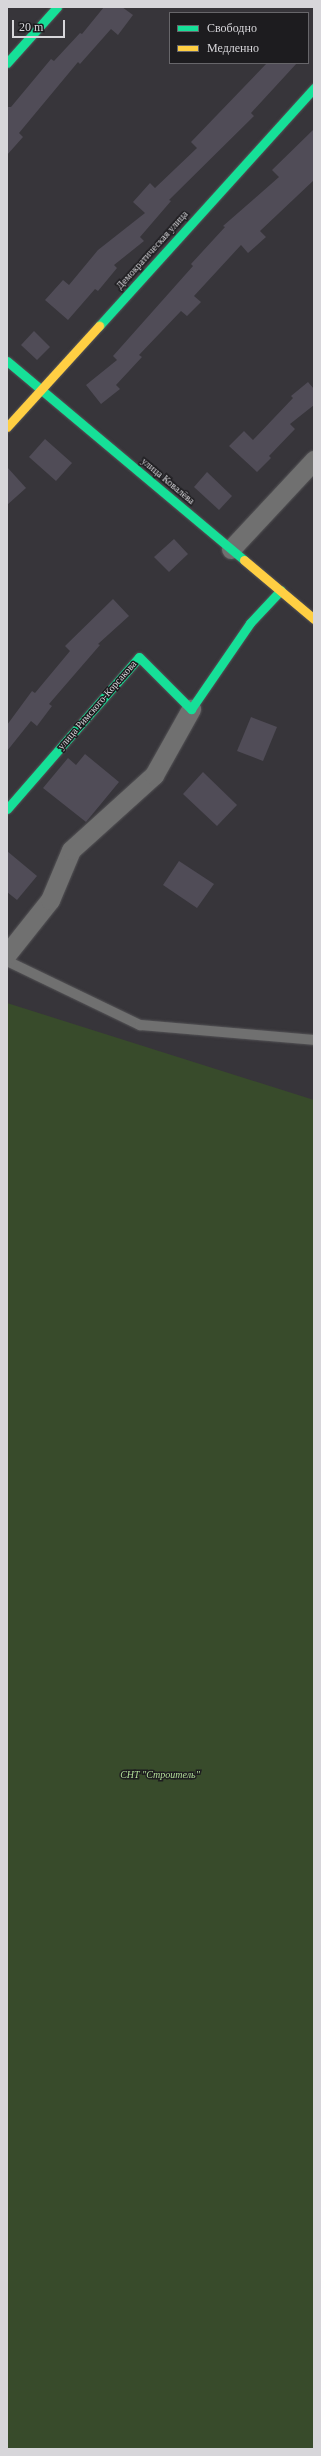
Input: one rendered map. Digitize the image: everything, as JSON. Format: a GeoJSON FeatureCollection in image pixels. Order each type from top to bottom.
{"type":"FeatureCollection","features":[{"type":"Feature","properties":{"kind":"street"},"geometry":{"type":"LineString","coordinates":[[7,63],[56,7]]}},
{"type":"Feature","properties":{"kind":"street","name":"Демократическая улица"},"geometry":{"type":"LineString","coordinates":[[7,427],[314,88]]}},
{"type":"Feature","properties":{"kind":"street","name":"улица Ковалёва"},"geometry":{"type":"LineString","coordinates":[[7,361],[314,619]]}},
{"type":"Feature","properties":{"kind":"street"},"geometry":{"type":"LineString","coordinates":[[231,549],[314,460]]}},
{"type":"Feature","properties":{"kind":"street"},"geometry":{"type":"LineString","coordinates":[[7,954],[50,900],[71,850],[154,775],[191,709],[250,624],[281,590]]}},
{"type":"Feature","properties":{"kind":"street","name":"улица Римского-Корсакова"},"geometry":{"type":"LineString","coordinates":[[7,809],[139,657],[191,709]]}},
{"type":"Feature","properties":{"kind":"lane"},"geometry":{"type":"LineString","coordinates":[[7,962],[140,1025],[314,1040]]}},
{"type":"Feature","properties":{"kind":"green space","name":"СНТ \"Строитель\""},"geometry":{"type":"Polygon","coordinates":[[[7,1003],[314,1100],[314,2449],[7,2449],[7,1003]]]}},
{"type":"Feature","properties":{"kind":"building"},"geometry":{"type":"Polygon","coordinates":[[[104,7],[122,7],[133,15],[118,35],[111,29],[80,64],[78,62],[19,133],[23,137],[7,155],[7,107],[11,107],[51,59],[54,61],[80,33],[82,34],[104,7]]]}},
{"type":"Feature","properties":{"kind":"building"},"geometry":{"type":"Polygon","coordinates":[[[266,64],[296,64],[251,113],[254,116],[169,200],[171,201],[140,237],[144,241],[114,265],[117,268],[98,291],[95,289],[68,320],[45,300],[63,280],[69,285],[98,250],[145,213],[133,202],[150,183],[155,188],[197,148],[191,142],[266,64]]]}},
{"type":"Feature","properties":{"kind":"building"},"geometry":{"type":"Polygon","coordinates":[[[314,129],[314,180],[260,231],[266,237],[248,253],[241,245],[194,296],[201,302],[187,316],[181,311],[139,355],[142,357],[116,385],[120,389],[101,404],[86,385],[117,360],[113,356],[193,266],[191,264],[225,227],[223,226],[279,177],[272,170],[314,129]]]}},
{"type":"Feature","properties":{"kind":"building"},"geometry":{"type":"Polygon","coordinates":[[[34,331],[50,347],[37,360],[21,345],[34,331]]]}},
{"type":"Feature","properties":{"kind":"building"},"geometry":{"type":"Polygon","coordinates":[[[308,382],[314,389],[314,405],[290,424],[295,429],[269,456],[271,458],[257,472],[229,446],[244,431],[253,440],[293,398],[291,396],[308,382]]]}},
{"type":"Feature","properties":{"kind":"building"},"geometry":{"type":"Polygon","coordinates":[[[45,439],[72,463],[56,481],[29,457],[45,439]]]}},
{"type":"Feature","properties":{"kind":"building"},"geometry":{"type":"Polygon","coordinates":[[[7,467],[26,488],[7,505],[7,467]]]}},
{"type":"Feature","properties":{"kind":"building"},"geometry":{"type":"Polygon","coordinates":[[[207,472],[232,496],[219,510],[194,487],[207,472]]]}},
{"type":"Feature","properties":{"kind":"building"},"geometry":{"type":"Polygon","coordinates":[[[174,539],[188,554],[169,572],[154,557],[174,539]]]}},
{"type":"Feature","properties":{"kind":"building"},"geometry":{"type":"Polygon","coordinates":[[[113,599],[129,616],[98,644],[100,645],[49,704],[52,706],[37,726],[31,721],[7,751],[7,725],[32,691],[35,693],[70,651],[65,646],[113,599]]]}},
{"type":"Feature","properties":{"kind":"building"},"geometry":{"type":"Polygon","coordinates":[[[251,717],[277,727],[263,761],[237,751],[251,717]]]}},
{"type":"Feature","properties":{"kind":"building"},"geometry":{"type":"Polygon","coordinates":[[[85,754],[119,782],[86,822],[43,788],[68,758],[76,765],[85,754]]]}},
{"type":"Feature","properties":{"kind":"building"},"geometry":{"type":"Polygon","coordinates":[[[203,772],[237,805],[217,826],[183,794],[203,772]]]}},
{"type":"Feature","properties":{"kind":"building"},"geometry":{"type":"Polygon","coordinates":[[[7,851],[37,876],[17,900],[7,892],[7,851]]]}},
{"type":"Feature","properties":{"kind":"building"},"geometry":{"type":"Polygon","coordinates":[[[179,861],[214,884],[197,908],[163,885],[179,861]]]}},
{"type":"Feature","properties":{"kind":"traffic: fast"},"geometry":{"type":"LineString","coordinates":[[7,63],[57,7]]}},
{"type":"Feature","properties":{"kind":"traffic: fast"},"geometry":{"type":"LineString","coordinates":[[99,326],[314,88]]}},
{"type":"Feature","properties":{"kind":"traffic: fast"},"geometry":{"type":"LineString","coordinates":[[7,361],[244,560]]}},
{"type":"Feature","properties":{"kind":"traffic: fast"},"geometry":{"type":"LineString","coordinates":[[7,809],[139,657],[191,709],[250,623],[281,590]]}},
{"type":"Feature","properties":{"kind":"traffic: slow"},"geometry":{"type":"LineString","coordinates":[[7,427],[99,326]]}},
{"type":"Feature","properties":{"kind":"traffic: slow"},"geometry":{"type":"LineString","coordinates":[[244,560],[314,619]]}}]}
